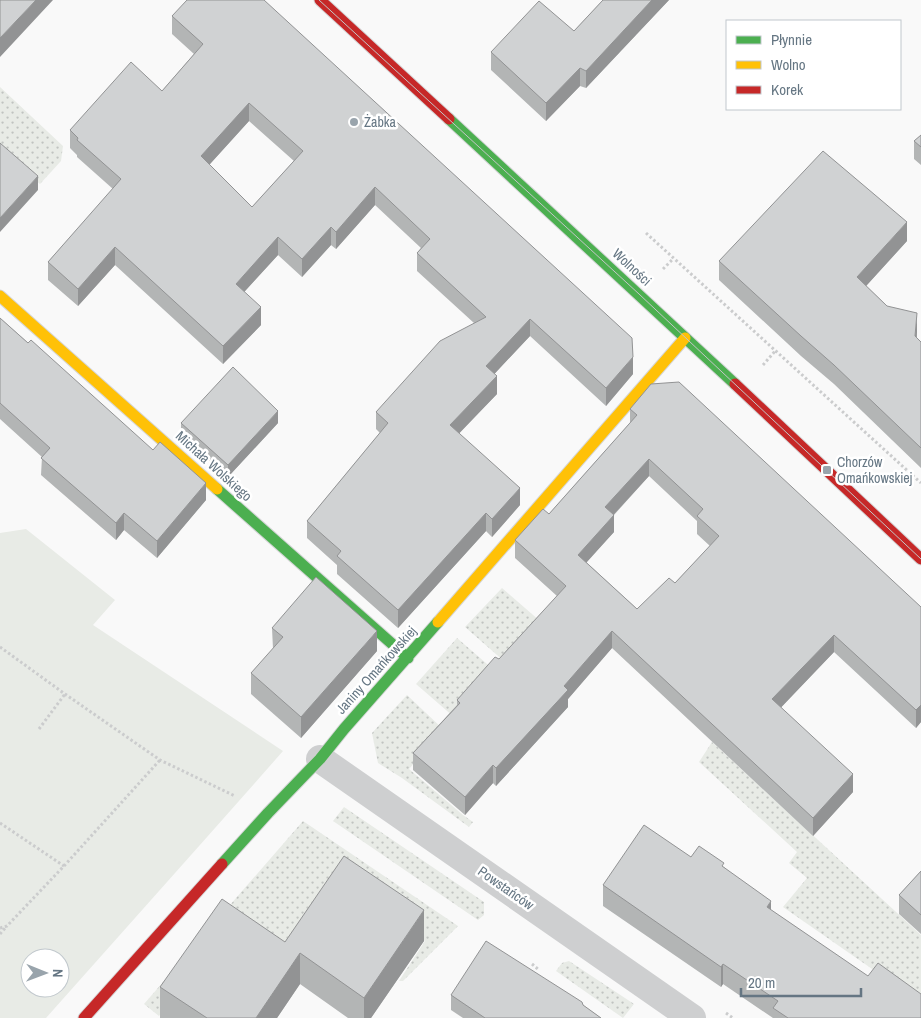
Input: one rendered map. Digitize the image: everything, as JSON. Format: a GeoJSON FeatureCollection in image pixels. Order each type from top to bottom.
{"type":"FeatureCollection","features":[{"type":"Feature","properties":{"kind":"street","name":"Wolności"},"geometry":{"type":"LineString","coordinates":[[320,0],[921,559]]}},
{"type":"Feature","properties":{"kind":"street","name":"Michała Wolskiego"},"geometry":{"type":"LineString","coordinates":[[0,296],[408,658]]}},
{"type":"Feature","properties":{"kind":"street","name":"Janiny Omańkowskiej"},"geometry":{"type":"LineString","coordinates":[[84,1018],[268,813],[320,759],[344,729],[408,658],[685,338]]}},
{"type":"Feature","properties":{"kind":"street","name":"Powstańców"},"geometry":{"type":"LineString","coordinates":[[320,759],[692,1018]]}},
{"type":"Feature","properties":{"kind":"path"},"geometry":{"type":"LineString","coordinates":[[646,233],[921,483]]}},
{"type":"Feature","properties":{"kind":"path"},"geometry":{"type":"LineString","coordinates":[[0,647],[160,760],[268,813]]}},
{"type":"Feature","properties":{"kind":"path"},"geometry":{"type":"LineString","coordinates":[[40,729],[65,694]]}},
{"type":"Feature","properties":{"kind":"path"},"geometry":{"type":"LineString","coordinates":[[0,934],[160,760]]}},
{"type":"Feature","properties":{"kind":"path"},"geometry":{"type":"LineString","coordinates":[[0,823],[64,866]]}},
{"type":"Feature","properties":{"kind":"path"},"geometry":{"type":"LineString","coordinates":[[0,928],[7,926]]}},
{"type":"Feature","properties":{"kind":"path"},"geometry":{"type":"LineString","coordinates":[[532,964],[540,970]]}},
{"type":"Feature","properties":{"kind":"shaded area"},"geometry":{"type":"Polygon","coordinates":[[[0,87],[63,146],[61,161],[40,184],[0,151],[0,87]]]}},
{"type":"Feature","properties":{"kind":"shaded area"},"geometry":{"type":"Polygon","coordinates":[[[26,529],[115,600],[93,625],[283,751],[70,991],[70,948],[20,948],[20,998],[64,998],[46,1018],[0,1018],[0,533],[26,529]]]}},
{"type":"Feature","properties":{"kind":"shaded area"},"geometry":{"type":"Polygon","coordinates":[[[502,588],[540,621],[505,662],[465,627],[502,588]]]}},
{"type":"Feature","properties":{"kind":"shaded area"},"geometry":{"type":"Polygon","coordinates":[[[457,638],[494,670],[454,717],[416,684],[457,638]]]}},
{"type":"Feature","properties":{"kind":"shaded area"},"geometry":{"type":"Polygon","coordinates":[[[407,695],[444,730],[409,769],[473,822],[469,827],[402,778],[378,763],[372,733],[407,695]]]}},
{"type":"Feature","properties":{"kind":"shaded area"},"geometry":{"type":"Polygon","coordinates":[[[712,742],[921,935],[921,1003],[783,907],[807,878],[789,863],[797,852],[699,762],[712,742]]]}},
{"type":"Feature","properties":{"kind":"shaded area"},"geometry":{"type":"Polygon","coordinates":[[[344,807],[484,902],[484,915],[478,920],[333,821],[344,807]]]}},
{"type":"Feature","properties":{"kind":"shaded area"},"geometry":{"type":"Polygon","coordinates":[[[303,821],[458,926],[403,981],[399,981],[425,941],[344,886],[285,972],[222,929],[159,1016],[144,1004],[303,821]]]}},
{"type":"Feature","properties":{"kind":"shaded area"},"geometry":{"type":"Polygon","coordinates":[[[569,961],[634,1004],[623,1018],[556,971],[562,963],[569,961]]]}},
{"type":"Feature","properties":{"kind":"building"},"geometry":{"type":"Polygon","coordinates":[[[0,0],[36,0],[0,38],[0,0]]]}},
{"type":"Feature","properties":{"kind":"building"},"geometry":{"type":"Polygon","coordinates":[[[187,0],[264,0],[632,338],[633,357],[606,388],[530,319],[486,366],[497,376],[450,425],[520,488],[492,519],[486,513],[398,610],[337,556],[341,551],[307,521],[388,423],[376,412],[440,341],[486,317],[417,253],[430,239],[375,187],[336,232],[331,227],[302,259],[278,237],[236,284],[261,307],[223,346],[115,247],[78,289],[48,262],[121,179],[77,140],[78,138],[70,130],[131,62],[162,91],[203,44],[172,16],[187,0]],[[249,103],[201,156],[252,207],[303,151],[249,103]]]}},
{"type":"Feature","properties":{"kind":"building"},"geometry":{"type":"Polygon","coordinates":[[[603,0],[652,0],[586,71],[580,68],[546,103],[491,52],[539,1],[574,31],[603,0]]]}},
{"type":"Feature","properties":{"kind":"building"},"geometry":{"type":"Polygon","coordinates":[[[921,135],[921,147],[914,141],[921,135]]]}},
{"type":"Feature","properties":{"kind":"building"},"geometry":{"type":"Polygon","coordinates":[[[0,143],[38,176],[0,218],[0,143]]]}},
{"type":"Feature","properties":{"kind":"building"},"geometry":{"type":"Polygon","coordinates":[[[823,151],[907,222],[857,277],[887,306],[917,313],[915,336],[921,342],[921,448],[834,365],[719,261],[823,151]]]}},
{"type":"Feature","properties":{"kind":"building"},"geometry":{"type":"Polygon","coordinates":[[[0,318],[28,343],[31,340],[153,450],[160,442],[206,483],[157,541],[124,513],[116,523],[41,458],[50,448],[0,403],[0,318]]]}},
{"type":"Feature","properties":{"kind":"building"},"geometry":{"type":"Polygon","coordinates":[[[233,367],[278,411],[228,465],[181,423],[233,367]]]}},
{"type":"Feature","properties":{"kind":"building"},"geometry":{"type":"Polygon","coordinates":[[[679,382],[921,607],[921,705],[916,710],[834,635],[772,699],[853,774],[813,818],[612,631],[564,686],[568,690],[496,768],[493,765],[465,797],[413,753],[460,703],[457,700],[495,657],[499,659],[566,586],[515,540],[543,509],[549,514],[637,415],[630,409],[651,384],[679,382]],[[649,459],[605,507],[614,515],[578,555],[637,609],[669,578],[675,583],[719,536],[697,516],[703,509],[649,459]]]}},
{"type":"Feature","properties":{"kind":"building"},"geometry":{"type":"Polygon","coordinates":[[[316,577],[377,631],[301,717],[251,673],[283,637],[272,628],[316,577]]]}},
{"type":"Feature","properties":{"kind":"building"},"geometry":{"type":"Polygon","coordinates":[[[644,825],[691,857],[699,846],[724,863],[722,866],[771,901],[767,907],[868,976],[878,963],[921,994],[921,1018],[788,1018],[773,1008],[778,1001],[723,964],[721,967],[603,885],[644,825]]]}},
{"type":"Feature","properties":{"kind":"building"},"geometry":{"type":"Polygon","coordinates":[[[344,856],[424,910],[364,998],[300,953],[256,1018],[207,1018],[160,987],[222,899],[285,942],[344,856]]]}},
{"type":"Feature","properties":{"kind":"building"},"geometry":{"type":"Polygon","coordinates":[[[921,871],[921,915],[899,895],[921,871]]]}},
{"type":"Feature","properties":{"kind":"building"},"geometry":{"type":"Polygon","coordinates":[[[486,941],[582,1002],[583,1005],[601,1018],[485,1018],[451,995],[486,941]]]}},
{"type":"Feature","properties":{"kind":"tram line"},"geometry":{"type":"LineString","coordinates":[[319,0],[639,294],[921,559]]}},
{"type":"Feature","properties":{"kind":"traffic: fast"},"geometry":{"type":"LineString","coordinates":[[449,119],[735,384]]}},
{"type":"Feature","properties":{"kind":"traffic: fast"},"geometry":{"type":"LineString","coordinates":[[217,489],[408,658]]}},
{"type":"Feature","properties":{"kind":"traffic: fast"},"geometry":{"type":"LineString","coordinates":[[222,864],[320,759],[438,622]]}},
{"type":"Feature","properties":{"kind":"traffic: slow"},"geometry":{"type":"LineString","coordinates":[[0,296],[217,489]]}},
{"type":"Feature","properties":{"kind":"traffic: slow"},"geometry":{"type":"LineString","coordinates":[[438,622],[685,338]]}},
{"type":"Feature","properties":{"kind":"traffic: jam"},"geometry":{"type":"LineString","coordinates":[[320,0],[449,119]]}},
{"type":"Feature","properties":{"kind":"traffic: jam"},"geometry":{"type":"LineString","coordinates":[[735,384],[921,559]]}},
{"type":"Feature","properties":{"kind":"traffic: jam"},"geometry":{"type":"LineString","coordinates":[[84,1018],[222,864]]}},
{"type":"Feature","properties":{"kind":"place","name":"Żabka"},"geometry":{"type":"Point","coordinates":[354,122]}},
{"type":"Feature","properties":{"kind":"place","name":"Chorzów Omańkowskiej"},"geometry":{"type":"Point","coordinates":[827,470]}}]}
